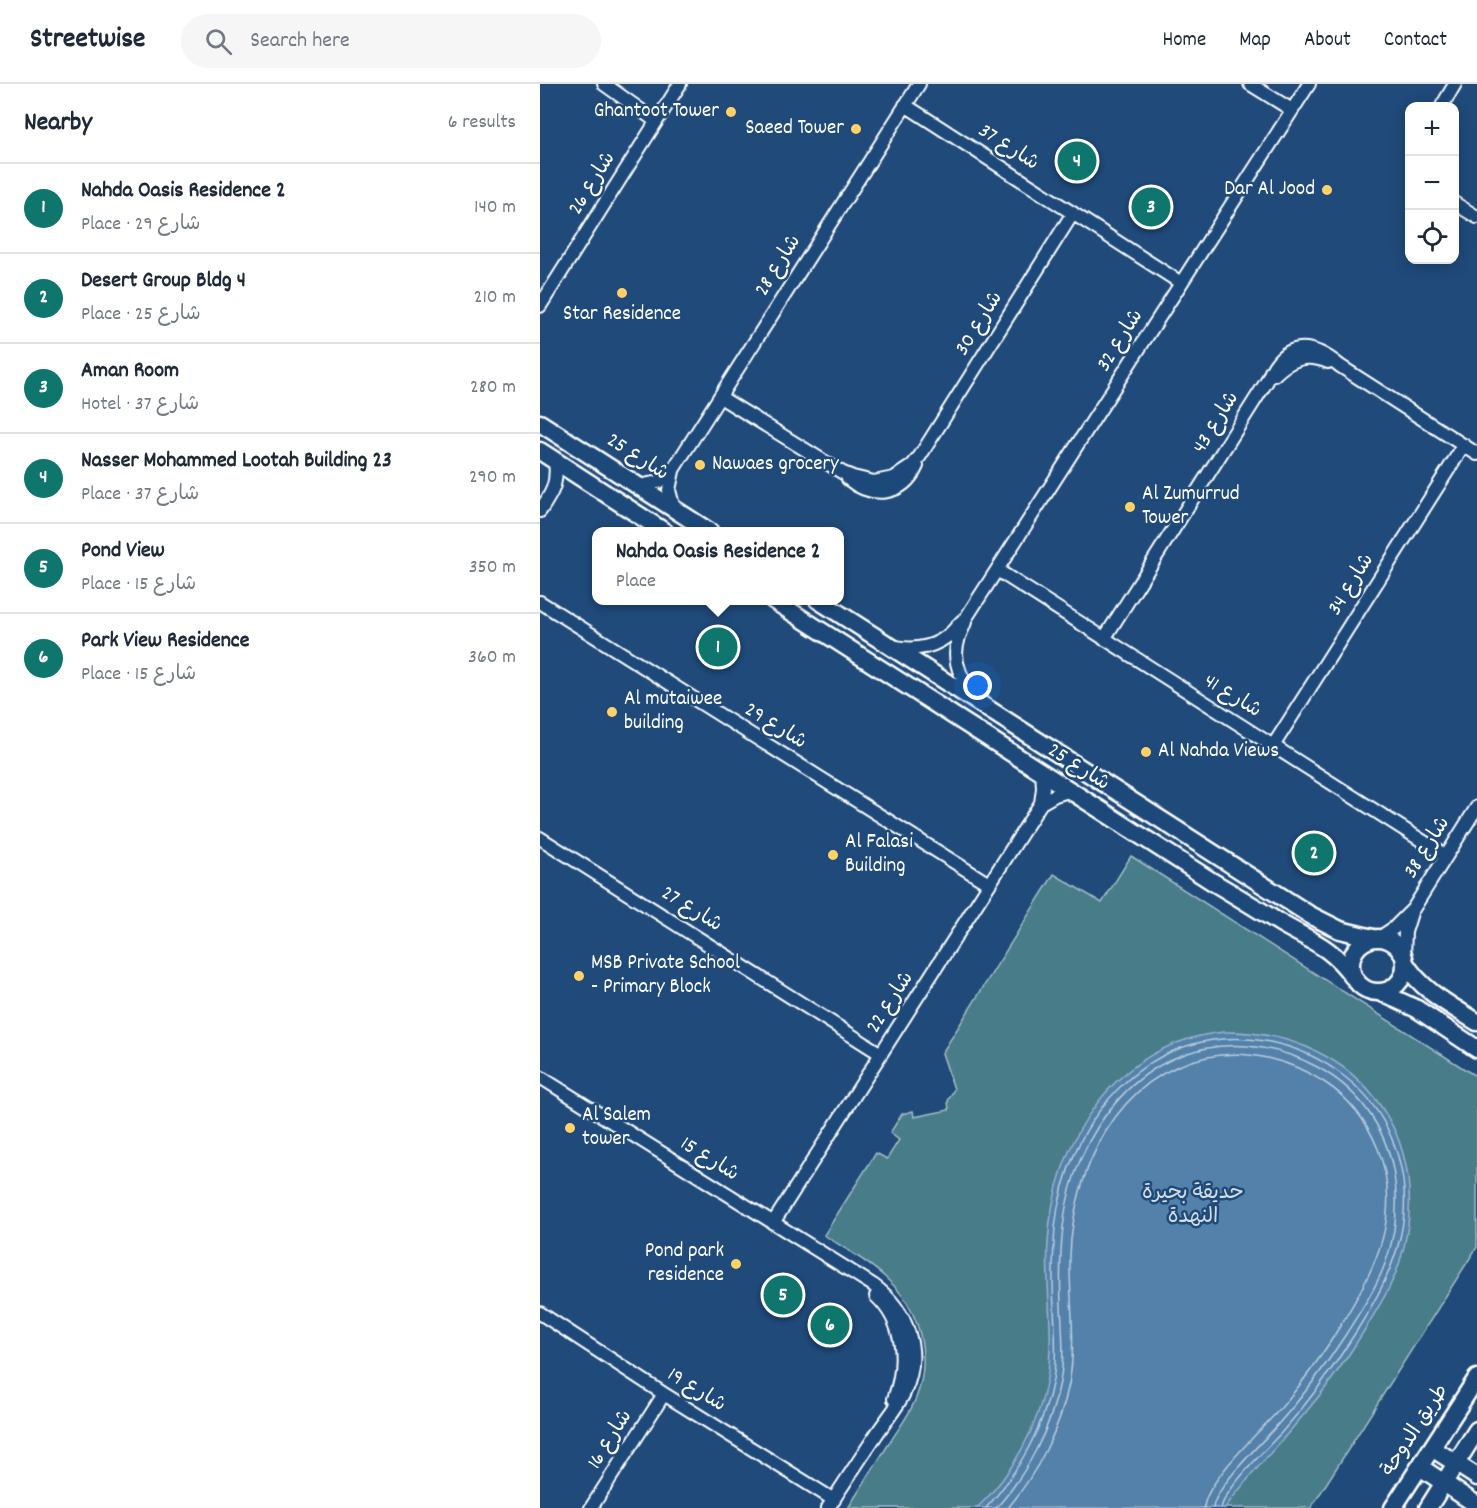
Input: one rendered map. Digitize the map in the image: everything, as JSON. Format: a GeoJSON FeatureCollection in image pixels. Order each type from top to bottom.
{"type":"FeatureCollection","features":[{"type":"Feature","properties":{"kind":"street"},"geometry":{"type":"LineString","coordinates":[[603,84],[656,121]]}},
{"type":"Feature","properties":{"kind":"street","name":"شارع 26"},"geometry":{"type":"LineString","coordinates":[[540,306],[680,84]]}},
{"type":"Feature","properties":{"kind":"street","name":"شارع 28"},"geometry":{"type":"LineString","coordinates":[[639,486],[658,482],[673,470],[919,84]]}},
{"type":"Feature","properties":{"kind":"street"},"geometry":{"type":"LineString","coordinates":[[1250,84],[1292,110]]}},
{"type":"Feature","properties":{"kind":"street","name":"شارع 32"},"geometry":{"type":"LineString","coordinates":[[890,646],[910,649],[929,647],[948,636],[966,618],[1309,84]]}},
{"type":"Feature","properties":{"kind":"street"},"geometry":{"type":"LineString","coordinates":[[1444,102],[1455,84]]}},
{"type":"Feature","properties":{"kind":"street","name":"شارع 37"},"geometry":{"type":"LineString","coordinates":[[904,105],[1181,283]]}},
{"type":"Feature","properties":{"kind":"street"},"geometry":{"type":"LineString","coordinates":[[1459,206],[1477,217]]}},
{"type":"Feature","properties":{"kind":"street","name":"شارع 30"},"geometry":{"type":"LineString","coordinates":[[720,397],[843,473],[863,480],[884,482],[903,473],[920,456],[1073,213]]}},
{"type":"Feature","properties":{"kind":"street"},"geometry":{"type":"LineString","coordinates":[[540,280],[551,288]]}},
{"type":"Feature","properties":{"kind":"street","name":"شارع 43"},"geometry":{"type":"LineString","coordinates":[[1104,639],[1267,381],[1273,367],[1281,357],[1299,348],[1324,353],[1340,366],[1477,454]]}},
{"type":"Feature","properties":{"kind":"street","name":"شارع 25"},"geometry":{"type":"LineString","coordinates":[[540,423],[703,527]]}},
{"type":"Feature","properties":{"kind":"street","name":"شارع 34"},"geometry":{"type":"LineString","coordinates":[[1273,746],[1464,445]]}},
{"type":"Feature","properties":{"kind":"street"},"geometry":{"type":"LineString","coordinates":[[540,451],[659,527]]}},
{"type":"Feature","properties":{"kind":"street"},"geometry":{"type":"LineString","coordinates":[[540,512],[553,490],[555,461]]}},
{"type":"Feature","properties":{"kind":"street","name":"شارع 28"},"geometry":{"type":"LineString","coordinates":[[673,470],[669,489],[674,509]]}},
{"type":"Feature","properties":{"kind":"street"},"geometry":{"type":"LineString","coordinates":[[553,490],[578,476]]}},
{"type":"Feature","properties":{"kind":"street","name":"شارع 41"},"geometry":{"type":"LineString","coordinates":[[997,570],[1446,856]]}},
{"type":"Feature","properties":{"kind":"street","name":"شارع 29"},"geometry":{"type":"LineString","coordinates":[[540,602],[989,885]]}},
{"type":"Feature","properties":{"kind":"street","name":"شارع 25"},"geometry":{"type":"LineString","coordinates":[[781,605],[1213,882],[1281,924],[1318,942],[1337,957],[1353,977]]}},
{"type":"Feature","properties":{"kind":"street","name":"شارع 25"},"geometry":{"type":"LineString","coordinates":[[826,605],[1310,915],[1340,930],[1376,938]]}},
{"type":"Feature","properties":{"kind":"street","name":"شارع 32"},"geometry":{"type":"LineString","coordinates":[[966,618],[957,643],[957,664],[963,679],[980,703]]}},
{"type":"Feature","properties":{"kind":"street"},"geometry":{"type":"LineString","coordinates":[[1041,803],[1042,771]]}},
{"type":"Feature","properties":{"kind":"street"},"geometry":{"type":"LineString","coordinates":[[1041,803],[1055,795],[1072,790]]}},
{"type":"Feature","properties":{"kind":"street","name":"شارع 22"},"geometry":{"type":"LineString","coordinates":[[774,1223],[1041,803]]}},
{"type":"Feature","properties":{"kind":"street","name":"شارع 38"},"geometry":{"type":"LineString","coordinates":[[1376,938],[1401,922],[1413,909],[1477,807]]}},
{"type":"Feature","properties":{"kind":"street"},"geometry":{"type":"LineString","coordinates":[[540,854],[544,840]]}},
{"type":"Feature","properties":{"kind":"street","name":"شارع 27"},"geometry":{"type":"LineString","coordinates":[[544,840],[881,1054]]}},
{"type":"Feature","properties":{"kind":"street","name":"شارع 38"},"geometry":{"type":"LineString","coordinates":[[1404,960],[1405,932],[1413,909]]}},
{"type":"Feature","properties":{"kind":"street"},"geometry":{"type":"LineString","coordinates":[[1380,992],[1393,988],[1405,970],[1401,951],[1392,942],[1376,938],[1361,944],[1352,956],[1353,977],[1366,990],[1380,992],[1417,1009],[1477,1049]]}},
{"type":"Feature","properties":{"kind":"street"},"geometry":{"type":"LineString","coordinates":[[1404,960],[1415,978],[1428,990],[1477,1022]]}},
{"type":"Feature","properties":{"kind":"street","name":"شارع 15"},"geometry":{"type":"LineString","coordinates":[[540,1077],[857,1277],[885,1306],[899,1334],[902,1369],[890,1415],[831,1504]]}},
{"type":"Feature","properties":{"kind":"street","name":"شارع 19"},"geometry":{"type":"LineString","coordinates":[[540,1312],[831,1504]]}},
{"type":"Feature","properties":{"kind":"street","name":"طريق الدوحة"},"geometry":{"type":"LineString","coordinates":[[1393,1508],[1477,1378]]}},
{"type":"Feature","properties":{"kind":"street","name":"شارع 16"},"geometry":{"type":"LineString","coordinates":[[591,1508],[664,1394]]}},
{"type":"Feature","properties":{"kind":"street"},"geometry":{"type":"LineString","coordinates":[[1428,1508],[1477,1430]]}},
{"type":"Feature","properties":{"kind":"street"},"geometry":{"type":"LineString","coordinates":[[1432,1448],[1477,1477]]}},
{"type":"Feature","properties":{"kind":"street"},"geometry":{"type":"LineString","coordinates":[[1420,1467],[1477,1505]]}},
{"type":"Feature","properties":{"kind":"green space","name":"حديقة بحيرة النهدة"},"geometry":{"type":"Polygon","coordinates":[[[1131,856],[1477,1077],[1477,1247],[1311,1508],[848,1508],[914,1404],[921,1382],[923,1350],[915,1319],[899,1292],[873,1267],[824,1235],[876,1153],[887,1159],[899,1140],[890,1133],[902,1114],[913,1111],[914,1117],[949,1110],[948,1101],[954,1089],[942,1053],[1054,874],[1102,903],[1131,856]]]}},
{"type":"Feature","properties":{"kind":"water"},"geometry":{"type":"Polygon","coordinates":[[[1224,1032],[1266,1035],[1306,1047],[1325,1056],[1359,1080],[1386,1114],[1403,1155],[1408,1177],[1409,1199],[1405,1243],[1386,1294],[1327,1386],[1225,1508],[977,1508],[1002,1481],[1022,1449],[1031,1432],[1043,1396],[1050,1345],[1047,1259],[1053,1204],[1063,1168],[1078,1134],[1097,1103],[1122,1076],[1151,1055],[1185,1040],[1224,1032]]]}},
{"type":"Feature","properties":{"kind":"place","name":"Ghantoot Tower"},"geometry":{"type":"Point","coordinates":[731,112]}},
{"type":"Feature","properties":{"kind":"place","name":"Saeed Tower"},"geometry":{"type":"Point","coordinates":[856,129]}},
{"type":"Feature","properties":{"kind":"place","name":"Nasser Mohammed Lootah Building 23"},"geometry":{"type":"Point","coordinates":[1077,161]}},
{"type":"Feature","properties":{"kind":"place","name":"Dar Al Jood"},"geometry":{"type":"Point","coordinates":[1327,190]}},
{"type":"Feature","properties":{"kind":"place","name":"Aman Room"},"geometry":{"type":"Point","coordinates":[1151,207]}},
{"type":"Feature","properties":{"kind":"place","name":"Star Residence"},"geometry":{"type":"Point","coordinates":[622,293]}},
{"type":"Feature","properties":{"kind":"place","name":"Nawaes grocery"},"geometry":{"type":"Point","coordinates":[700,465]}},
{"type":"Feature","properties":{"kind":"place","name":"Al Zumurrud Tower"},"geometry":{"type":"Point","coordinates":[1130,507]}},
{"type":"Feature","properties":{"kind":"place","name":"Nahda Oasis Residence 2"},"geometry":{"type":"Point","coordinates":[718,647]}},
{"type":"Feature","properties":{"kind":"place","name":"Al mutaiwee building"},"geometry":{"type":"Point","coordinates":[612,712]}},
{"type":"Feature","properties":{"kind":"place","name":"Al Nahda Views"},"geometry":{"type":"Point","coordinates":[1146,752]}},
{"type":"Feature","properties":{"kind":"place","name":"Desert Group Bldg 4"},"geometry":{"type":"Point","coordinates":[1314,853]}},
{"type":"Feature","properties":{"kind":"place","name":"Al Falasi Building"},"geometry":{"type":"Point","coordinates":[833,855]}},
{"type":"Feature","properties":{"kind":"place","name":"MSB Private School - Primary Block"},"geometry":{"type":"Point","coordinates":[579,976]}},
{"type":"Feature","properties":{"kind":"place","name":"Al Salem tower"},"geometry":{"type":"Point","coordinates":[570,1128]}},
{"type":"Feature","properties":{"kind":"place","name":"Pond park residence"},"geometry":{"type":"Point","coordinates":[736,1264]}},
{"type":"Feature","properties":{"kind":"place","name":"Pond View"},"geometry":{"type":"Point","coordinates":[783,1295]}},
{"type":"Feature","properties":{"kind":"place","name":"Park View Residence"},"geometry":{"type":"Point","coordinates":[830,1325]}}]}
